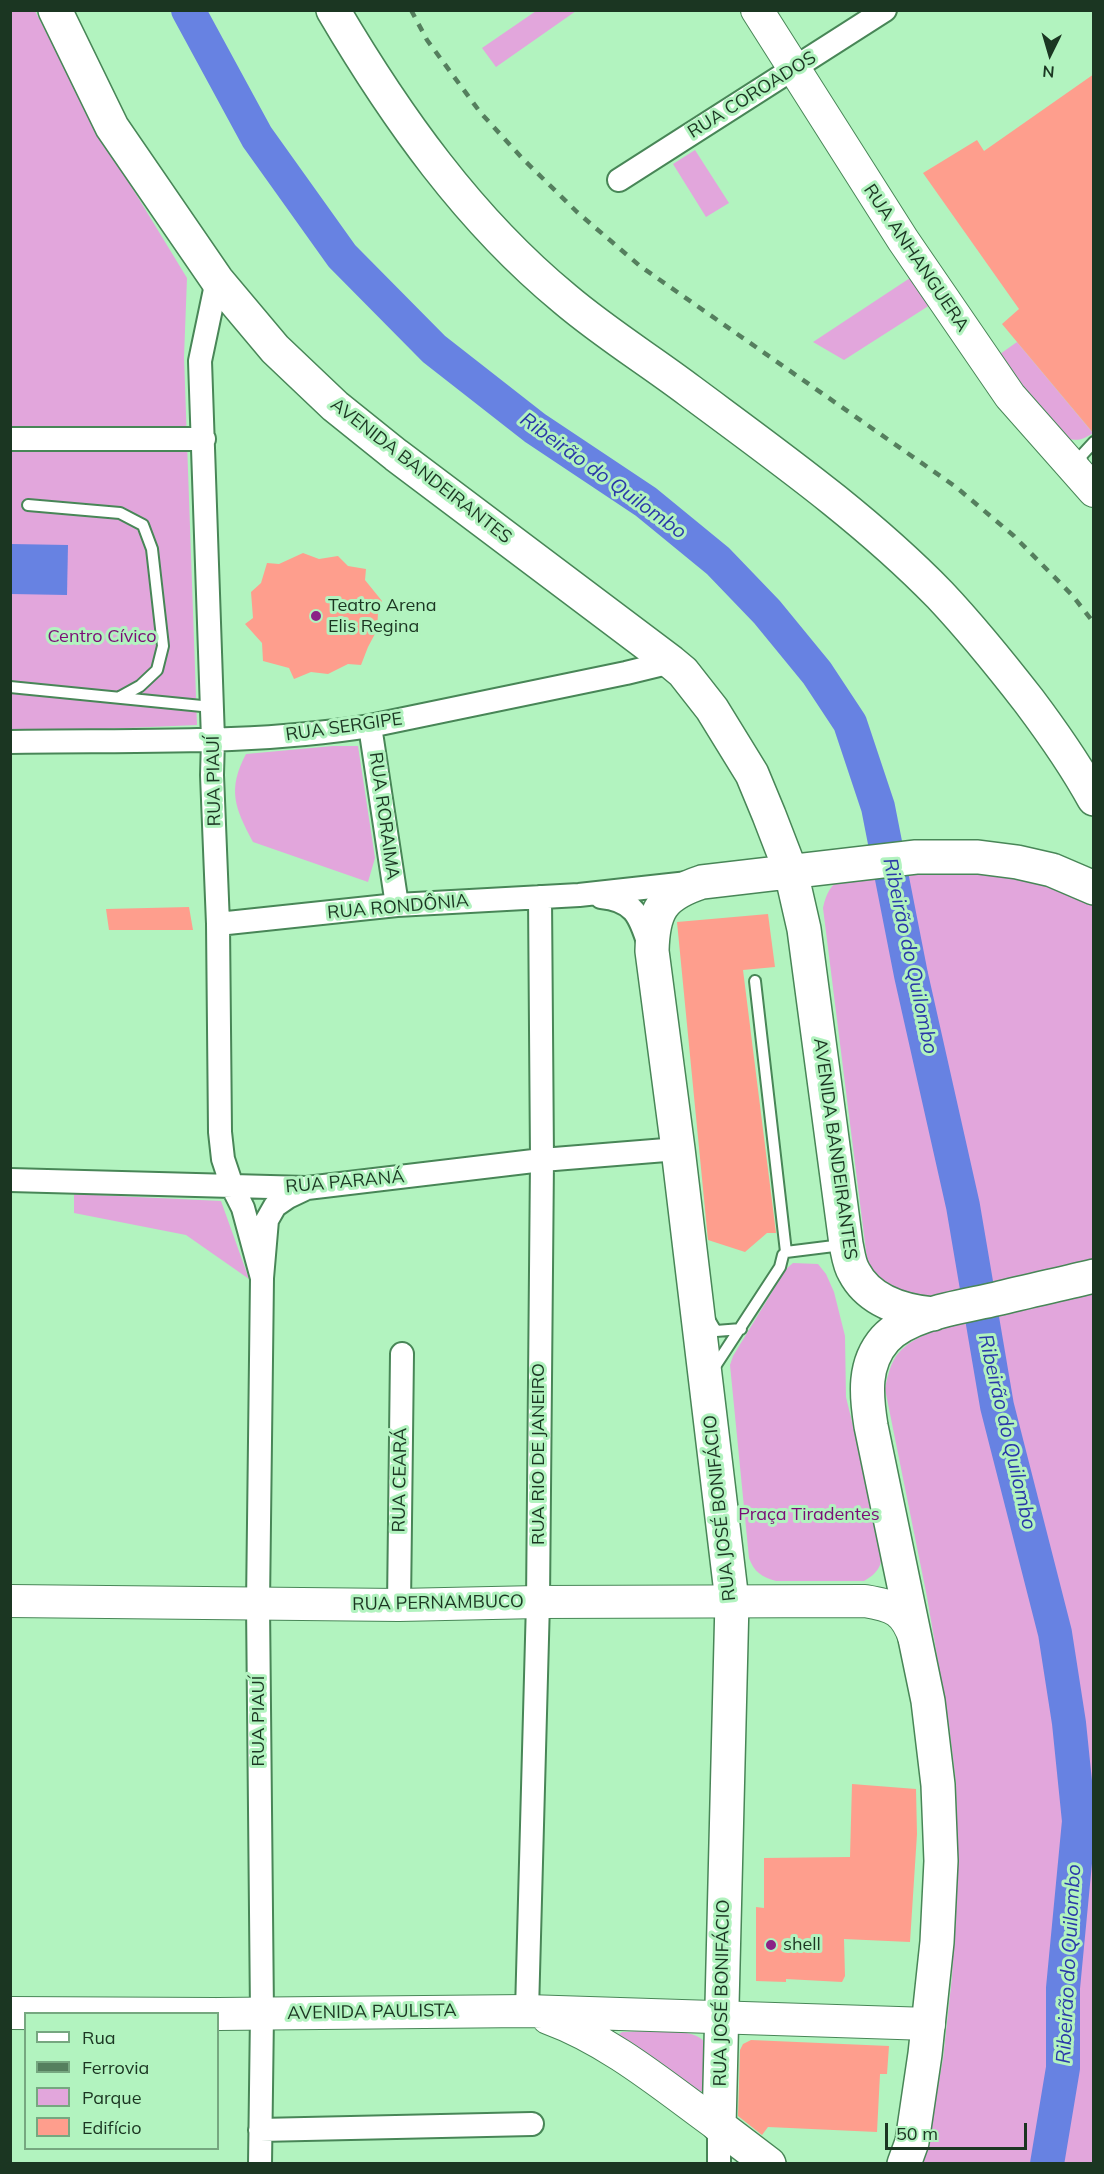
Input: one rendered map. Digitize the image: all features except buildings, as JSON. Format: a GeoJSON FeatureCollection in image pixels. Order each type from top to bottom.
{"type":"FeatureCollection","features":[{"type":"Feature","properties":{"kind":"main road","name":"AVENIDA BANDEIRANTES"},"geometry":{"type":"LineString","coordinates":[[55,10],[112,127],[217,280],[275,349],[335,406],[405,462],[671,662],[683,672],[712,709],[752,774],[791,872],[804,929],[846,1244],[854,1272],[876,1297],[910,1312],[935,1313]]}},
{"type":"Feature","properties":{"kind":"main road"},"geometry":{"type":"LineString","coordinates":[[333,10],[387,98],[414,136],[484,222],[564,299],[835,501],[931,587],[977,637],[1020,690],[1063,746],[1094,799]]}},
{"type":"Feature","properties":{"kind":"main road","name":"RUA ANHANGUERA"},"geometry":{"type":"LineString","coordinates":[[757,10],[903,240],[1010,396],[1086,482]]}},
{"type":"Feature","properties":{"kind":"main road"},"geometry":{"type":"LineString","coordinates":[[738,877],[754,869],[768,853],[771,841],[770,815]]}},
{"type":"Feature","properties":{"kind":"main road"},"geometry":{"type":"LineString","coordinates":[[791,872],[916,857],[978,857],[1017,862],[1052,870],[1094,888]]}},
{"type":"Feature","properties":{"kind":"main road","name":"RUA RONDÔNIA"},"geometry":{"type":"LineString","coordinates":[[702,882],[791,872]]}},
{"type":"Feature","properties":{"kind":"main road"},"geometry":{"type":"LineString","coordinates":[[738,877],[759,880],[778,891],[795,911],[804,929]]}},
{"type":"Feature","properties":{"kind":"main road","name":"RUA JOSÉ BONIFÁCIO"},"geometry":{"type":"LineString","coordinates":[[702,882],[680,889],[663,906],[652,926],[652,951],[732,1601],[719,2126]]}},
{"type":"Feature","properties":{"kind":"main road"},"geometry":{"type":"LineString","coordinates":[[904,2163],[912,2142],[937,1942],[940,1840],[938,1785],[930,1711],[871,1426],[866,1395],[867,1382],[873,1358],[886,1338],[911,1321],[935,1313],[1094,1276]]}},
{"type":"Feature","properties":{"kind":"main road"},"geometry":{"type":"LineString","coordinates":[[865,1601],[881,1596],[894,1584],[897,1555]]}},
{"type":"Feature","properties":{"kind":"main road","name":"RUA PERNAMBUCO"},"geometry":{"type":"LineString","coordinates":[[10,1601],[399,1605],[538,1602],[865,1601]]}},
{"type":"Feature","properties":{"kind":"main road"},"geometry":{"type":"LineString","coordinates":[[865,1601],[882,1604],[899,1611],[910,1625],[917,1644]]}},
{"type":"Feature","properties":{"kind":"main road","name":"AVENIDA PAULISTA"},"geometry":{"type":"LineString","coordinates":[[527,2011],[587,2034],[719,2126]]}},
{"type":"Feature","properties":{"kind":"main road","name":"AVENIDA PAULISTA"},"geometry":{"type":"LineString","coordinates":[[219,2013],[527,2011],[928,2024]]}},
{"type":"Feature","properties":{"kind":"main road"},"geometry":{"type":"LineString","coordinates":[[719,2126],[769,2163]]}},
{"type":"Feature","properties":{"kind":"street","name":"RUA COROADOS"},"geometry":{"type":"LineString","coordinates":[[619,180],[885,10]]}},
{"type":"Feature","properties":{"kind":"street","name":"RUA PIAUÍ"},"geometry":{"type":"LineString","coordinates":[[217,280],[200,361],[218,924],[220,1132],[223,1159],[232,1186],[243,1208],[262,1278]]}},
{"type":"Feature","properties":{"kind":"street"},"geometry":{"type":"LineString","coordinates":[[10,439],[204,439]]}},
{"type":"Feature","properties":{"kind":"street","name":"RUA SERGIPE"},"geometry":{"type":"LineString","coordinates":[[10,742],[280,737],[330,733],[671,662]]}},
{"type":"Feature","properties":{"kind":"street","name":"RUA RORAIMA"},"geometry":{"type":"LineString","coordinates":[[370,726],[397,905]]}},
{"type":"Feature","properties":{"kind":"street","name":"RUA RONDÔNIA"},"geometry":{"type":"LineString","coordinates":[[218,924],[397,905],[579,895],[702,882]]}},
{"type":"Feature","properties":{"kind":"street","name":"RUA RONDÔNIA"},"geometry":{"type":"LineString","coordinates":[[579,895],[614,898],[626,903],[637,914],[652,951]]}},
{"type":"Feature","properties":{"kind":"street","name":"RUA RIO DE JANEIRO"},"geometry":{"type":"LineString","coordinates":[[527,2011],[538,1602],[542,1160],[540,897]]}},
{"type":"Feature","properties":{"kind":"street","name":"RUA PARANÁ"},"geometry":{"type":"LineString","coordinates":[[10,1180],[307,1188],[542,1160],[678,1149]]}},
{"type":"Feature","properties":{"kind":"street","name":"RUA PIAUÍ"},"geometry":{"type":"LineString","coordinates":[[260,2163],[262,2014],[258,1604],[262,1278],[267,1220],[275,1206],[307,1188]]}},
{"type":"Feature","properties":{"kind":"street","name":"RUA CEARÁ"},"geometry":{"type":"LineString","coordinates":[[399,1605],[402,1354]]}},
{"type":"Feature","properties":{"kind":"street"},"geometry":{"type":"LineString","coordinates":[[260,2130],[532,2124]]}},
{"type":"Feature","properties":{"kind":"street","name":"RUA JOSÉ BONIFÁCIO"},"geometry":{"type":"LineString","coordinates":[[719,2126],[720,2163]]}},
{"type":"Feature","properties":{"kind":"lane"},"geometry":{"type":"LineString","coordinates":[[1056,449],[1068,451],[1092,443]]}},
{"type":"Feature","properties":{"kind":"lane"},"geometry":{"type":"LineString","coordinates":[[1086,482],[1082,455],[1092,443]]}},
{"type":"Feature","properties":{"kind":"lane"},"geometry":{"type":"LineString","coordinates":[[28,505],[120,513],[143,525],[152,549],[163,646],[157,669],[140,686],[120,697]]}},
{"type":"Feature","properties":{"kind":"lane"},"geometry":{"type":"LineString","coordinates":[[10,687],[212,706]]}},
{"type":"Feature","properties":{"kind":"lane"},"geometry":{"type":"LineString","coordinates":[[706,1380],[780,1267],[786,1252],[755,981]]}},
{"type":"Feature","properties":{"kind":"lane"},"geometry":{"type":"LineString","coordinates":[[786,1252],[846,1244]]}},
{"type":"Feature","properties":{"kind":"lane"},"geometry":{"type":"LineString","coordinates":[[697,1306],[708,1315],[716,1331],[741,1329]]}},
{"type":"Feature","properties":{"kind":"green space","name":"Centro Cívico"},"geometry":{"type":"Polygon","coordinates":[[[10,11],[35,11],[100,135],[187,278],[184,357],[197,725],[11,733],[10,11]]]}},
{"type":"Feature","properties":{"kind":"green space"},"geometry":{"type":"Polygon","coordinates":[[[536,11],[576,11],[496,67],[482,48],[536,11]]]}},
{"type":"Feature","properties":{"kind":"green space"},"geometry":{"type":"Polygon","coordinates":[[[695,150],[729,203],[706,217],[673,164],[695,150]]]}},
{"type":"Feature","properties":{"kind":"green space"},"geometry":{"type":"Polygon","coordinates":[[[910,278],[930,305],[844,360],[813,342],[910,278]]]}},
{"type":"Feature","properties":{"kind":"green space"},"geometry":{"type":"Polygon","coordinates":[[[1017,342],[1093,433],[1077,440],[1059,436],[1000,354],[1017,342]]]}},
{"type":"Feature","properties":{"kind":"green space"},"geometry":{"type":"Polygon","coordinates":[[[358,746],[375,858],[368,882],[253,842],[238,809],[235,789],[240,767],[246,754],[358,746]]]}},
{"type":"Feature","properties":{"kind":"green space"},"geometry":{"type":"Polygon","coordinates":[[[919,867],[1023,871],[1093,900],[1093,2163],[921,2163],[927,2146],[943,2059],[952,1977],[957,1860],[956,1783],[949,1726],[927,1597],[885,1389],[891,1367],[899,1352],[913,1341],[933,1331],[906,1297],[875,1276],[867,1259],[823,908],[830,890],[843,876],[919,867]]]}},
{"type":"Feature","properties":{"kind":"green space"},"geometry":{"type":"Polygon","coordinates":[[[74,1194],[221,1201],[249,1279],[186,1235],[74,1213],[74,1194]]]}},
{"type":"Feature","properties":{"kind":"green space","name":"Praça Tiradentes"},"geometry":{"type":"Polygon","coordinates":[[[793,1263],[818,1264],[826,1274],[834,1292],[845,1336],[846,1397],[882,1546],[879,1567],[864,1581],[776,1581],[759,1573],[749,1558],[730,1365],[733,1356],[786,1269],[793,1263]]]}},
{"type":"Feature","properties":{"kind":"green space"},"geometry":{"type":"Polygon","coordinates":[[[622,2032],[681,2032],[701,2039],[706,2045],[707,2054],[703,2091],[697,2092],[618,2035],[622,2032]]]}},
{"type":"Feature","properties":{"kind":"water"},"geometry":{"type":"Polygon","coordinates":[[[11,544],[68,545],[67,595],[11,594],[11,544]]]}},
{"type":"Feature","properties":{"kind":"waterway","name":"Ribeirão do Quilombo"},"geometry":{"type":"LineString","coordinates":[[188,10],[257,137],[342,256],[434,349],[535,428],[646,502],[718,561],[767,612],[817,673],[850,723],[878,807],[911,975],[963,1206],[997,1406],[1055,1633],[1069,1723],[1079,1821],[1063,1988],[1063,2068],[1047,2164]]}},
{"type":"Feature","properties":{"kind":"railway"},"geometry":{"type":"LineString","coordinates":[[411,10],[427,40],[480,112],[522,158],[577,212],[640,266],[956,487],[1014,536],[1072,595],[1094,623]]}},
{"type":"Feature","properties":{"kind":"place","name":"Teatro Arena Elis Regina"},"geometry":{"type":"Point","coordinates":[316,616]}},
{"type":"Feature","properties":{"kind":"place","name":"shell"},"geometry":{"type":"Point","coordinates":[771,1945]}}]}
